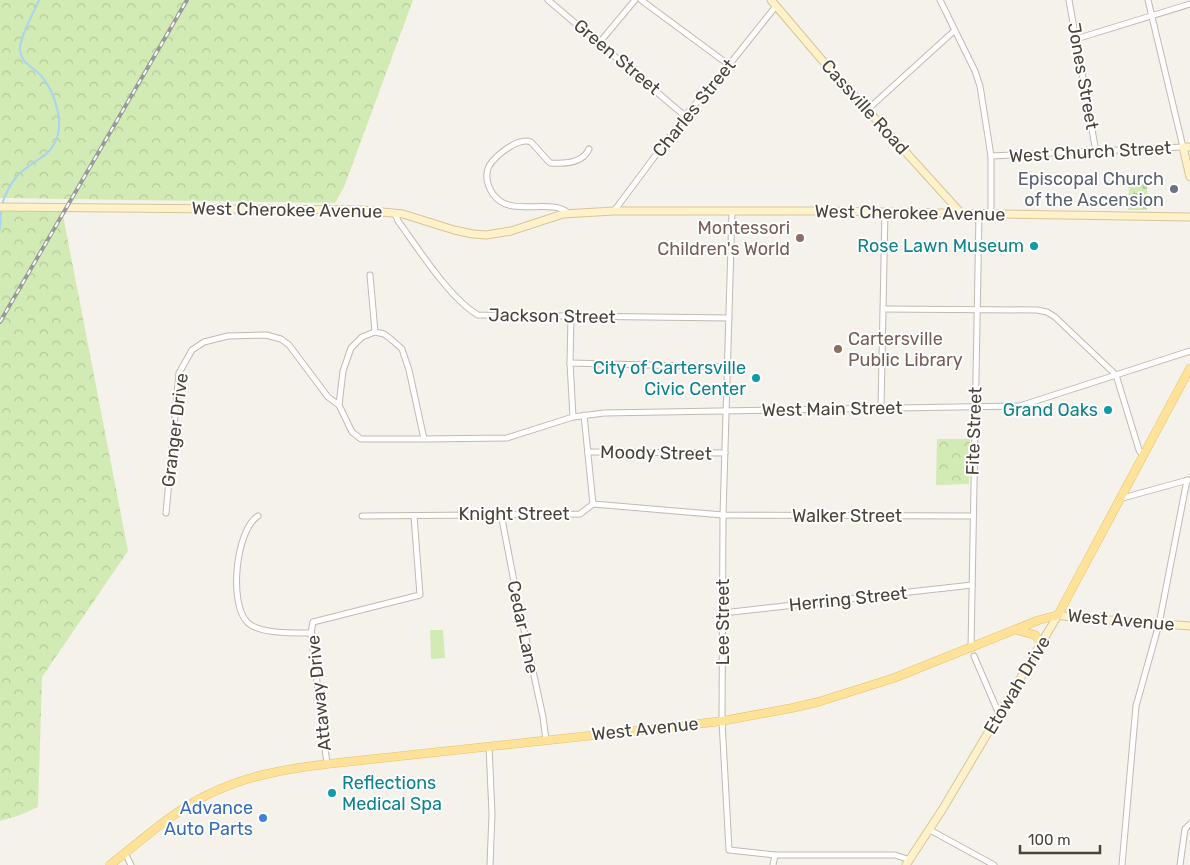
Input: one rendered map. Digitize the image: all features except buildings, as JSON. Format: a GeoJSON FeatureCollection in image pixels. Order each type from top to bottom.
{"type":"FeatureCollection","features":[{"type":"Feature","properties":{"kind":"main road","name":"Cassville Road"},"geometry":{"type":"LineString","coordinates":[[774,3],[867,110],[961,213]]}},
{"type":"Feature","properties":{"kind":"main road"},"geometry":{"type":"LineString","coordinates":[[1187,147],[1190,177]]}},
{"type":"Feature","properties":{"kind":"main road"},"geometry":{"type":"LineString","coordinates":[[940,213],[944,206],[944,195]]}},
{"type":"Feature","properties":{"kind":"main road","name":"West Cherokee Avenue"},"geometry":{"type":"LineString","coordinates":[[0,207],[350,209],[411,216],[460,232],[486,235],[511,231],[568,213],[614,211],[884,212],[1190,217]]}},
{"type":"Feature","properties":{"kind":"main road","name":"Etowah Drive"},"geometry":{"type":"LineString","coordinates":[[908,862],[930,830],[1042,644],[1190,368]]}},
{"type":"Feature","properties":{"kind":"main road","name":"West Avenue"},"geometry":{"type":"LineString","coordinates":[[110,865],[182,810],[206,795],[266,773],[326,764],[722,720],[818,702],[973,652],[1017,630],[1058,615],[1190,626]]}},
{"type":"Feature","properties":{"kind":"main road"},"geometry":{"type":"LineString","coordinates":[[1017,630],[1035,635],[1042,644]]}},
{"type":"Feature","properties":{"kind":"street","name":"Green Street"},"geometry":{"type":"LineString","coordinates":[[548,0],[600,42],[685,116]]}},
{"type":"Feature","properties":{"kind":"street"},"geometry":{"type":"LineString","coordinates":[[600,42],[635,0]]}},
{"type":"Feature","properties":{"kind":"street"},"geometry":{"type":"LineString","coordinates":[[641,0],[729,65]]}},
{"type":"Feature","properties":{"kind":"street"},"geometry":{"type":"LineString","coordinates":[[940,0],[975,71],[980,86],[991,156],[991,214]]}},
{"type":"Feature","properties":{"kind":"street","name":"Jones Street"},"geometry":{"type":"LineString","coordinates":[[1069,0],[1096,152]]}},
{"type":"Feature","properties":{"kind":"street"},"geometry":{"type":"LineString","coordinates":[[1148,0],[1187,147]]}},
{"type":"Feature","properties":{"kind":"street","name":"Charles Street"},"geometry":{"type":"LineString","coordinates":[[614,211],[685,116],[729,65],[774,3]]}},
{"type":"Feature","properties":{"kind":"street"},"geometry":{"type":"LineString","coordinates":[[1076,39],[1190,4]]}},
{"type":"Feature","properties":{"kind":"street"},"geometry":{"type":"LineString","coordinates":[[867,110],[954,31]]}},
{"type":"Feature","properties":{"kind":"street"},"geometry":{"type":"LineString","coordinates":[[568,213],[562,209],[513,206],[502,203],[495,197],[489,187],[487,178],[488,168],[496,158],[522,141],[531,142],[544,158],[550,163],[557,164],[582,158],[589,149]]}},
{"type":"Feature","properties":{"kind":"street","name":"West Church Street"},"geometry":{"type":"LineString","coordinates":[[991,156],[1187,147]]}},
{"type":"Feature","properties":{"kind":"street","name":"Lee Street"},"geometry":{"type":"LineString","coordinates":[[732,212],[724,454],[722,720],[729,850],[775,855],[888,855],[902,856],[908,862]]}},
{"type":"Feature","properties":{"kind":"street"},"geometry":{"type":"LineString","coordinates":[[881,408],[884,212]]}},
{"type":"Feature","properties":{"kind":"street","name":"Jackson Street"},"geometry":{"type":"LineString","coordinates":[[395,213],[398,221],[459,300],[468,309],[478,314],[729,318]]}},
{"type":"Feature","properties":{"kind":"street","name":"Fite Street"},"geometry":{"type":"LineString","coordinates":[[979,214],[972,516],[973,652],[999,714]]}},
{"type":"Feature","properties":{"kind":"street"},"geometry":{"type":"LineString","coordinates":[[370,275],[375,332]]}},
{"type":"Feature","properties":{"kind":"street"},"geometry":{"type":"LineString","coordinates":[[884,309],[1037,310],[1047,312],[1055,317],[1116,376],[1139,450],[1143,456]]}},
{"type":"Feature","properties":{"kind":"street"},"geometry":{"type":"LineString","coordinates":[[571,316],[570,363],[573,417]]}},
{"type":"Feature","properties":{"kind":"street"},"geometry":{"type":"LineString","coordinates":[[339,405],[343,371],[351,348],[362,338],[375,332],[384,334],[402,350],[409,370],[424,439]]}},
{"type":"Feature","properties":{"kind":"street","name":"Granger Drive"},"geometry":{"type":"LineString","coordinates":[[166,513],[179,372],[192,350],[204,342],[228,336],[266,335],[282,340],[289,345],[328,397],[339,405]]}},
{"type":"Feature","properties":{"kind":"street","name":"West Main Street"},"geometry":{"type":"LineString","coordinates":[[339,405],[352,432],[361,439],[507,438],[573,417],[604,413],[1013,407],[1026,405],[1190,351]]}},
{"type":"Feature","properties":{"kind":"street"},"geometry":{"type":"LineString","coordinates":[[570,363],[728,367]]}},
{"type":"Feature","properties":{"kind":"street"},"geometry":{"type":"LineString","coordinates":[[584,415],[593,504]]}},
{"type":"Feature","properties":{"kind":"street","name":"Moody Street"},"geometry":{"type":"LineString","coordinates":[[588,452],[724,454]]}},
{"type":"Feature","properties":{"kind":"street"},"geometry":{"type":"LineString","coordinates":[[1119,499],[1188,480],[1159,624],[1136,706],[1122,865]]}},
{"type":"Feature","properties":{"kind":"street","name":"Knight Street"},"geometry":{"type":"LineString","coordinates":[[362,516],[580,514],[593,504],[723,515]]}},
{"type":"Feature","properties":{"kind":"street","name":"Cedar Lane"},"geometry":{"type":"LineString","coordinates":[[500,514],[544,717],[546,740]]}},
{"type":"Feature","properties":{"kind":"street","name":"Walker Street"},"geometry":{"type":"LineString","coordinates":[[723,515],[972,516]]}},
{"type":"Feature","properties":{"kind":"street"},"geometry":{"type":"LineString","coordinates":[[258,516],[246,528],[236,573],[237,602],[243,616],[248,622],[258,628],[282,632],[311,633]]}},
{"type":"Feature","properties":{"kind":"street","name":"Attaway Drive"},"geometry":{"type":"LineString","coordinates":[[326,764],[311,633],[313,622],[420,595],[414,516]]}},
{"type":"Feature","properties":{"kind":"street","name":"Herring Street"},"geometry":{"type":"LineString","coordinates":[[723,613],[972,585]]}},
{"type":"Feature","properties":{"kind":"street"},"geometry":{"type":"LineString","coordinates":[[489,746],[492,814],[490,865]]}},
{"type":"Feature","properties":{"kind":"street"},"geometry":{"type":"LineString","coordinates":[[1180,865],[1185,829],[1190,824]]}},
{"type":"Feature","properties":{"kind":"street"},"geometry":{"type":"LineString","coordinates":[[930,830],[994,865]]}},
{"type":"Feature","properties":{"kind":"street"},"geometry":{"type":"LineString","coordinates":[[125,853],[131,865]]}},
{"type":"Feature","properties":{"kind":"street"},"geometry":{"type":"LineString","coordinates":[[773,865],[775,855]]}},
{"type":"Feature","properties":{"kind":"green space"},"geometry":{"type":"Polygon","coordinates":[[[0,0],[413,0],[344,187],[335,203],[0,198],[0,0]]]}},
{"type":"Feature","properties":{"kind":"green space"},"geometry":{"type":"Polygon","coordinates":[[[1129,180],[1147,180],[1147,210],[1128,210],[1129,180]]]}},
{"type":"Feature","properties":{"kind":"green space"},"geometry":{"type":"Polygon","coordinates":[[[0,210],[62,210],[128,551],[42,677],[38,807],[0,821],[0,210]]]}},
{"type":"Feature","properties":{"kind":"green space"},"geometry":{"type":"Polygon","coordinates":[[[937,439],[970,439],[969,484],[936,485],[937,439]]]}},
{"type":"Feature","properties":{"kind":"green space"},"geometry":{"type":"Polygon","coordinates":[[[430,630],[443,630],[445,658],[431,659],[430,630]]]}},
{"type":"Feature","properties":{"kind":"waterway"},"geometry":{"type":"LineString","coordinates":[[2,205],[8,189],[18,175],[54,145],[59,128],[57,108],[50,89],[40,74],[23,59],[20,49],[24,32],[39,0]]}},
{"type":"Feature","properties":{"kind":"waterway"},"geometry":{"type":"LineString","coordinates":[[0,229],[1,210]]}},
{"type":"Feature","properties":{"kind":"railway"},"geometry":{"type":"LineString","coordinates":[[0,322],[187,0]]}},
{"type":"Feature","properties":{"kind":"place","name":"Episcopal Church of the Ascension"},"geometry":{"type":"Point","coordinates":[1174,189]}},
{"type":"Feature","properties":{"kind":"place","name":"Montessori Children's World"},"geometry":{"type":"Point","coordinates":[800,238]}},
{"type":"Feature","properties":{"kind":"place","name":"Rose Lawn Museum"},"geometry":{"type":"Point","coordinates":[1034,246]}},
{"type":"Feature","properties":{"kind":"place","name":"Cartersville Public Library"},"geometry":{"type":"Point","coordinates":[838,349]}},
{"type":"Feature","properties":{"kind":"place","name":"City of Cartersville Civic Center"},"geometry":{"type":"Point","coordinates":[756,378]}},
{"type":"Feature","properties":{"kind":"place","name":"Grand Oaks"},"geometry":{"type":"Point","coordinates":[1108,410]}},
{"type":"Feature","properties":{"kind":"place","name":"Reflections Medical Spa"},"geometry":{"type":"Point","coordinates":[332,793]}},
{"type":"Feature","properties":{"kind":"place","name":"Advance Auto Parts"},"geometry":{"type":"Point","coordinates":[263,818]}}]}
